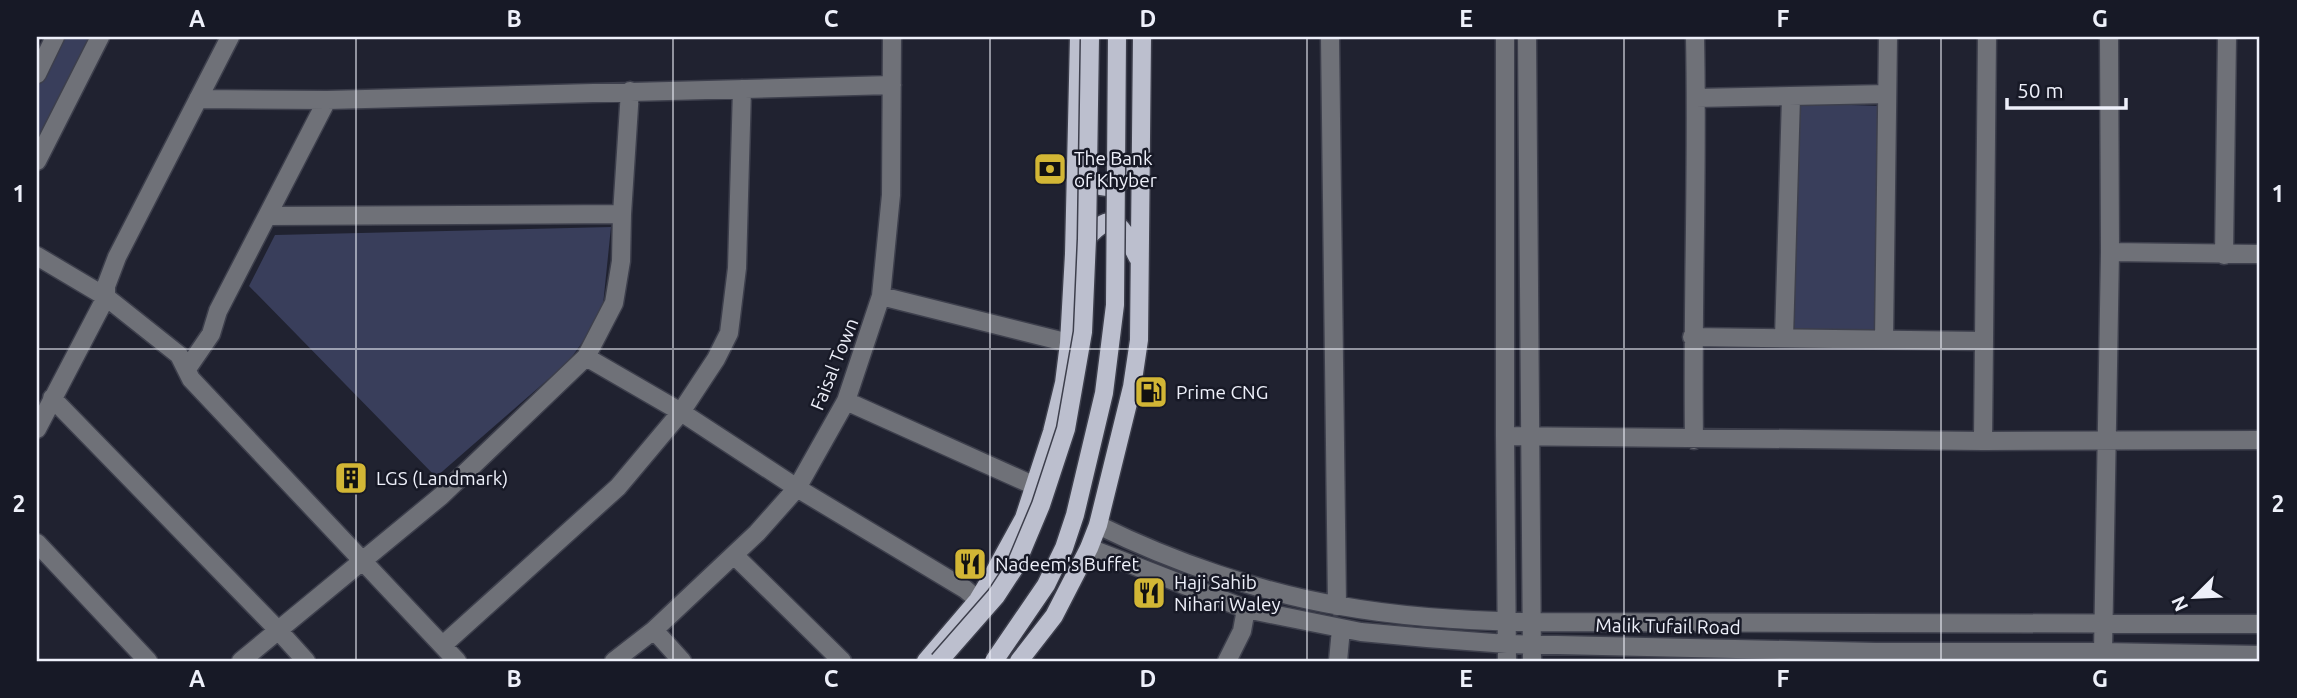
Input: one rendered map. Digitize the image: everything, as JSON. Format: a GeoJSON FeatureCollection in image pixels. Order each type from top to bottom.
{"type":"FeatureCollection","features":[{"type":"Feature","properties":{"kind":"main road"},"geometry":{"type":"LineString","coordinates":[[926,661],[978,600],[1024,518],[1052,432],[1064,383],[1069,343],[1079,37]]}},
{"type":"Feature","properties":{"kind":"main road"},"geometry":{"type":"LineString","coordinates":[[939,661],[996,596],[1015,567],[1041,505],[1066,429],[1083,332],[1090,37]]}},
{"type":"Feature","properties":{"kind":"main road"},"geometry":{"type":"LineString","coordinates":[[994,661],[1046,585],[1064,548],[1075,515],[1104,393],[1115,305],[1116,37]]}},
{"type":"Feature","properties":{"kind":"main road"},"geometry":{"type":"LineString","coordinates":[[1019,661],[1054,616],[1090,548],[1132,387],[1139,340],[1142,37]]}},
{"type":"Feature","properties":{"kind":"main road"},"geometry":{"type":"LineString","coordinates":[[1076,170],[1092,184],[1105,187],[1119,184],[1139,162]]}},
{"type":"Feature","properties":{"kind":"main road"},"geometry":{"type":"LineString","coordinates":[[1074,254],[1095,228],[1112,222],[1122,228],[1140,262]]}},
{"type":"Feature","properties":{"kind":"street"},"geometry":{"type":"LineString","coordinates":[[37,74],[55,37]]}},
{"type":"Feature","properties":{"kind":"street"},"geometry":{"type":"LineString","coordinates":[[37,161],[100,37]]}},
{"type":"Feature","properties":{"kind":"street"},"geometry":{"type":"LineString","coordinates":[[37,429],[106,297],[106,286],[117,257],[230,37]]}},
{"type":"Feature","properties":{"kind":"street","name":"Faisal Town"},"geometry":{"type":"LineString","coordinates":[[614,661],[654,629],[757,533],[797,488],[846,401],[881,296],[891,195],[891,37]]}},
{"type":"Feature","properties":{"kind":"street"},"geometry":{"type":"LineString","coordinates":[[1330,37],[1337,606]]}},
{"type":"Feature","properties":{"kind":"street"},"geometry":{"type":"LineString","coordinates":[[1505,37],[1504,436],[1507,652]]}},
{"type":"Feature","properties":{"kind":"street"},"geometry":{"type":"LineString","coordinates":[[1527,37],[1532,653]]}},
{"type":"Feature","properties":{"kind":"street"},"geometry":{"type":"LineString","coordinates":[[1694,440],[1692,337],[1695,37]]}},
{"type":"Feature","properties":{"kind":"street"},"geometry":{"type":"LineString","coordinates":[[1884,340],[1888,37]]}},
{"type":"Feature","properties":{"kind":"street"},"geometry":{"type":"LineString","coordinates":[[1983,441],[1987,37]]}},
{"type":"Feature","properties":{"kind":"street"},"geometry":{"type":"LineString","coordinates":[[2103,652],[2110,252],[2109,37]]}},
{"type":"Feature","properties":{"kind":"street"},"geometry":{"type":"LineString","coordinates":[[2224,255],[2227,37]]}},
{"type":"Feature","properties":{"kind":"street"},"geometry":{"type":"LineString","coordinates":[[198,99],[327,100],[892,85]]}},
{"type":"Feature","properties":{"kind":"street"},"geometry":{"type":"LineString","coordinates":[[443,645],[618,487],[681,412],[716,359],[729,332],[737,268],[742,89]]}},
{"type":"Feature","properties":{"kind":"street"},"geometry":{"type":"LineString","coordinates":[[241,661],[441,496],[586,357],[614,303],[621,261],[630,91]]}},
{"type":"Feature","properties":{"kind":"street"},"geometry":{"type":"LineString","coordinates":[[1696,98],[1887,93]]}},
{"type":"Feature","properties":{"kind":"street"},"geometry":{"type":"LineString","coordinates":[[1784,338],[1791,97]]}},
{"type":"Feature","properties":{"kind":"street"},"geometry":{"type":"LineString","coordinates":[[187,369],[211,334],[218,311],[327,100]]}},
{"type":"Feature","properties":{"kind":"street"},"geometry":{"type":"LineString","coordinates":[[268,216],[622,214]]}},
{"type":"Feature","properties":{"kind":"street"},"geometry":{"type":"LineString","coordinates":[[2110,252],[2260,254]]}},
{"type":"Feature","properties":{"kind":"street"},"geometry":{"type":"LineString","coordinates":[[37,256],[106,297],[179,355],[191,379],[457,661]]}},
{"type":"Feature","properties":{"kind":"street"},"geometry":{"type":"LineString","coordinates":[[881,296],[1069,343]]}},
{"type":"Feature","properties":{"kind":"street"},"geometry":{"type":"LineString","coordinates":[[1692,337],[1984,341]]}},
{"type":"Feature","properties":{"kind":"street"},"geometry":{"type":"LineString","coordinates":[[586,357],[681,412],[797,488],[965,589],[978,600]]}},
{"type":"Feature","properties":{"kind":"street"},"geometry":{"type":"LineString","coordinates":[[52,398],[306,661]]}},
{"type":"Feature","properties":{"kind":"street"},"geometry":{"type":"LineString","coordinates":[[846,401],[1034,486]]}},
{"type":"Feature","properties":{"kind":"street"},"geometry":{"type":"LineString","coordinates":[[1504,436],[1694,440],[2260,440]]}},
{"type":"Feature","properties":{"kind":"street","name":"Malik Tufail Road"},"geometry":{"type":"LineString","coordinates":[[1098,525],[1206,570],[1269,590],[1337,606],[1508,621],[2260,624]]}},
{"type":"Feature","properties":{"kind":"street"},"geometry":{"type":"LineString","coordinates":[[37,543],[148,661]]}},
{"type":"Feature","properties":{"kind":"street","name":"Malik Tufail Road"},"geometry":{"type":"LineString","coordinates":[[1090,548],[1246,609],[1341,629],[1427,638],[1507,652],[1876,652],[1913,657],[2103,652],[2201,659],[2260,655]]}},
{"type":"Feature","properties":{"kind":"street"},"geometry":{"type":"LineString","coordinates":[[734,555],[842,661]]}},
{"type":"Feature","properties":{"kind":"street"},"geometry":{"type":"LineString","coordinates":[[1232,660],[1246,609]]}},
{"type":"Feature","properties":{"kind":"street"},"geometry":{"type":"LineString","coordinates":[[654,629],[682,661]]}},
{"type":"Feature","properties":{"kind":"street"},"geometry":{"type":"LineString","coordinates":[[1338,661],[1341,629]]}},
{"type":"Feature","properties":{"kind":"street"},"geometry":{"type":"LineString","coordinates":[[1854,661],[1876,652]]}},
{"type":"Feature","properties":{"kind":"shaded area"},"geometry":{"type":"Polygon","coordinates":[[[57,37],[99,37],[37,161],[37,77],[57,37]]]}},
{"type":"Feature","properties":{"kind":"shaded area"},"geometry":{"type":"Polygon","coordinates":[[[1797,103],[1879,106],[1879,330],[1792,331],[1797,103]]]}},
{"type":"Feature","properties":{"kind":"shaded area"},"geometry":{"type":"Polygon","coordinates":[[[611,227],[603,305],[587,336],[568,362],[436,477],[249,286],[275,235],[611,227]]]}},
{"type":"Feature","properties":{"kind":"place","name":"The Bank of Khyber"},"geometry":{"type":"Point","coordinates":[1050,169]}},
{"type":"Feature","properties":{"kind":"place","name":"Prime CNG"},"geometry":{"type":"Point","coordinates":[1151,392]}},
{"type":"Feature","properties":{"kind":"place","name":"LGS (Landmark)"},"geometry":{"type":"Point","coordinates":[351,478]}},
{"type":"Feature","properties":{"kind":"place","name":"Nadeem's Buffet"},"geometry":{"type":"Point","coordinates":[970,564]}},
{"type":"Feature","properties":{"kind":"place","name":"Haji Sahib Nihari Waley"},"geometry":{"type":"Point","coordinates":[1149,593]}}]}
